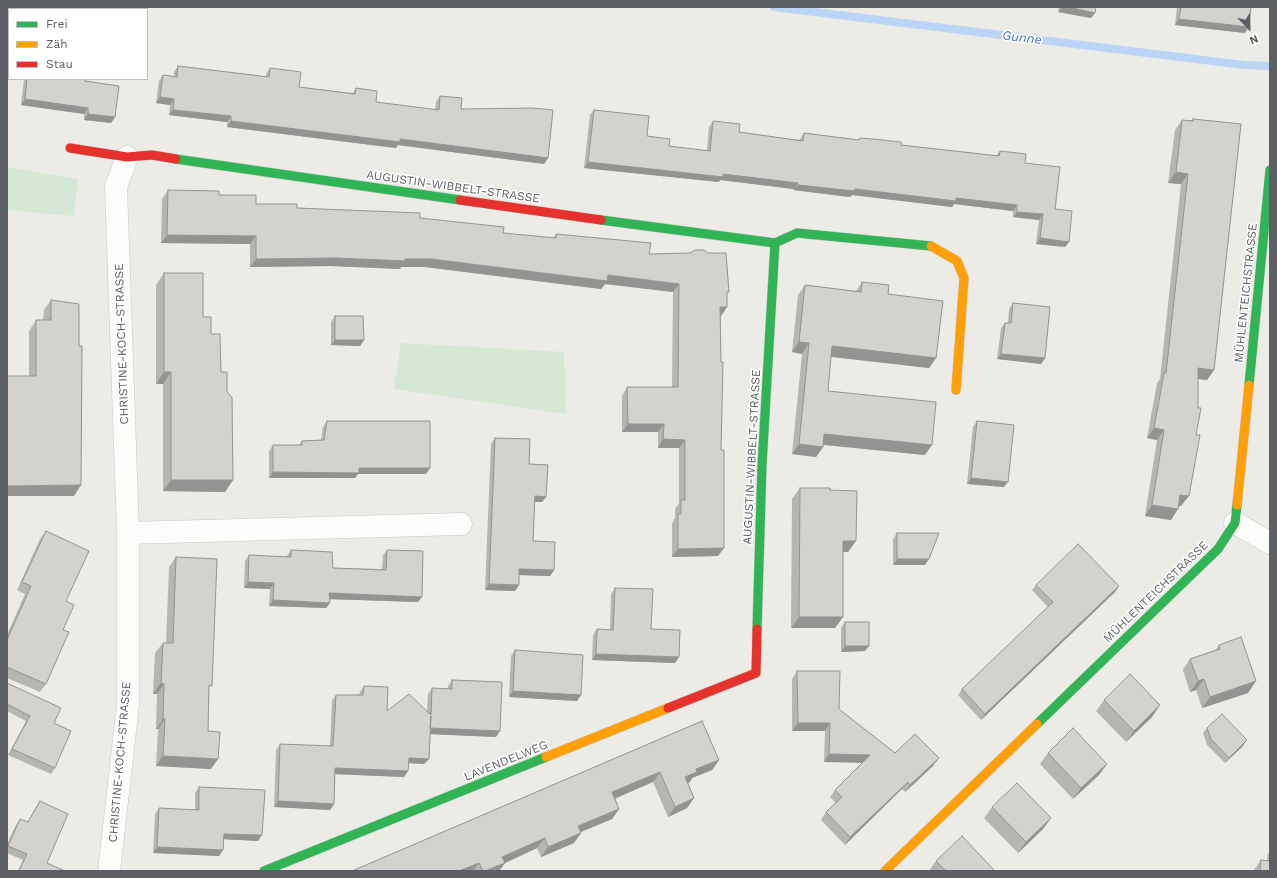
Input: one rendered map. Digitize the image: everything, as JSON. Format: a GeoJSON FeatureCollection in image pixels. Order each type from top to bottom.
{"type":"FeatureCollection","features":[{"type":"Feature","properties":{"kind":"street","name":"AUGUSTIN-WIBBELT-STRASSE"},"geometry":{"type":"LineString","coordinates":[[70,148],[128,157],[152,155],[512,208],[775,243],[762,465],[756,673]]}},
{"type":"Feature","properties":{"kind":"street","name":"CHRISTINE-KOCH-STRASSE"},"geometry":{"type":"LineString","coordinates":[[109,871],[128,705],[128,533],[116,187],[128,157]]}},
{"type":"Feature","properties":{"kind":"street","name":"MÜHLENTEICHSTRASSE"},"geometry":{"type":"LineString","coordinates":[[885,871],[1218,549],[1235,523],[1270,170]]}},
{"type":"Feature","properties":{"kind":"street"},"geometry":{"type":"LineString","coordinates":[[775,243],[797,233],[932,246],[957,261],[964,278],[956,390]]}},
{"type":"Feature","properties":{"kind":"street"},"geometry":{"type":"LineString","coordinates":[[1235,523],[1270,543]]}},
{"type":"Feature","properties":{"kind":"street"},"geometry":{"type":"LineString","coordinates":[[128,533],[461,524]]}},
{"type":"Feature","properties":{"kind":"street","name":"LAVENDELWEG"},"geometry":{"type":"LineString","coordinates":[[264,871],[756,673]]}},
{"type":"Feature","properties":{"kind":"green space"},"geometry":{"type":"Polygon","coordinates":[[[7,167],[78,179],[74,216],[7,210],[7,167]]]}},
{"type":"Feature","properties":{"kind":"green space"},"geometry":{"type":"Polygon","coordinates":[[[401,343],[564,352],[566,414],[394,389],[401,343]]]}},
{"type":"Feature","properties":{"kind":"building"},"geometry":{"type":"Polygon","coordinates":[[[1068,7],[1096,7],[1095,13],[1068,7]]]}},
{"type":"Feature","properties":{"kind":"building"},"geometry":{"type":"Polygon","coordinates":[[[1181,7],[1251,7],[1249,27],[1179,19],[1181,7]]]}},
{"type":"Feature","properties":{"kind":"building"},"geometry":{"type":"Polygon","coordinates":[[[178,66],[269,77],[270,68],[301,72],[299,87],[355,94],[356,88],[377,91],[376,102],[439,110],[440,96],[462,98],[461,109],[532,108],[553,110],[548,158],[400,139],[400,142],[231,121],[231,116],[173,110],[174,99],[160,97],[163,75],[177,77],[178,66]]]}},
{"type":"Feature","properties":{"kind":"building"},"geometry":{"type":"Polygon","coordinates":[[[27,80],[85,80],[119,86],[115,117],[88,114],[88,108],[25,99],[27,80]]]}},
{"type":"Feature","properties":{"kind":"building"},"geometry":{"type":"Polygon","coordinates":[[[594,110],[649,116],[647,136],[670,139],[669,146],[710,151],[713,121],[740,124],[739,132],[803,141],[804,133],[859,140],[860,138],[901,142],[901,145],[999,156],[1000,151],[1026,154],[1025,163],[1060,167],[1055,209],[1072,211],[1069,242],[1040,238],[1043,214],[1017,212],[1017,205],[956,198],[956,201],[855,189],[854,191],[798,185],[798,183],[723,174],[723,177],[588,162],[594,110]]]}},
{"type":"Feature","properties":{"kind":"building"},"geometry":{"type":"Polygon","coordinates":[[[1193,119],[1241,124],[1214,370],[1198,368],[1198,408],[1201,408],[1196,435],[1200,435],[1189,496],[1180,495],[1178,509],[1152,505],[1164,430],[1154,428],[1164,373],[1166,373],[1188,174],[1176,172],[1182,120],[1193,121],[1193,119]]]}},
{"type":"Feature","properties":{"kind":"building"},"geometry":{"type":"Polygon","coordinates":[[[168,190],[219,191],[219,195],[256,195],[256,204],[297,204],[297,208],[420,213],[420,218],[504,227],[503,233],[556,238],[556,234],[651,243],[649,254],[690,253],[695,250],[704,250],[708,253],[726,253],[729,292],[727,292],[727,307],[720,307],[721,362],[723,362],[721,450],[724,450],[724,548],[678,549],[678,514],[681,514],[681,500],[685,500],[685,440],[663,439],[664,424],[628,424],[627,387],[678,387],[679,284],[608,275],[607,281],[431,259],[405,259],[405,261],[337,258],[256,259],[256,236],[167,235],[168,190]]]}},
{"type":"Feature","properties":{"kind":"building"},"geometry":{"type":"Polygon","coordinates":[[[164,273],[203,273],[203,317],[211,317],[211,334],[220,334],[221,372],[227,372],[227,392],[232,397],[233,480],[171,480],[171,372],[164,372],[164,273]]]}},
{"type":"Feature","properties":{"kind":"building"},"geometry":{"type":"Polygon","coordinates":[[[862,282],[889,285],[888,294],[943,301],[936,358],[832,346],[828,391],[936,402],[932,445],[824,434],[823,447],[799,444],[809,343],[799,342],[805,285],[861,292],[862,282]]]}},
{"type":"Feature","properties":{"kind":"building"},"geometry":{"type":"Polygon","coordinates":[[[51,300],[79,304],[79,346],[82,346],[81,485],[7,486],[7,376],[36,376],[36,320],[51,320],[51,300]]]}},
{"type":"Feature","properties":{"kind":"building"},"geometry":{"type":"Polygon","coordinates":[[[1013,303],[1050,307],[1045,358],[1001,354],[1005,323],[1011,323],[1013,303]]]}},
{"type":"Feature","properties":{"kind":"building"},"geometry":{"type":"Polygon","coordinates":[[[335,316],[363,316],[364,340],[335,340],[335,316]]]}},
{"type":"Feature","properties":{"kind":"building"},"geometry":{"type":"Polygon","coordinates":[[[327,421],[430,421],[430,468],[359,468],[359,473],[273,472],[273,445],[302,445],[302,441],[324,440],[327,421]]]}},
{"type":"Feature","properties":{"kind":"building"},"geometry":{"type":"Polygon","coordinates":[[[977,421],[1014,425],[1008,482],[971,478],[977,421]]]}},
{"type":"Feature","properties":{"kind":"building"},"geometry":{"type":"Polygon","coordinates":[[[495,438],[530,439],[529,464],[548,465],[546,497],[535,496],[533,541],[555,542],[554,570],[519,569],[519,585],[489,584],[495,438]]]}},
{"type":"Feature","properties":{"kind":"building"},"geometry":{"type":"Polygon","coordinates":[[[800,488],[830,488],[830,490],[857,491],[856,541],[843,541],[843,617],[799,617],[800,488]]]}},
{"type":"Feature","properties":{"kind":"building"},"geometry":{"type":"Polygon","coordinates":[[[46,531],[89,551],[66,601],[74,605],[63,630],[69,632],[46,684],[7,667],[7,640],[31,586],[22,582],[46,531]]]}},
{"type":"Feature","properties":{"kind":"building"},"geometry":{"type":"Polygon","coordinates":[[[897,533],[939,533],[929,559],[897,559],[897,533]]]}},
{"type":"Feature","properties":{"kind":"building"},"geometry":{"type":"Polygon","coordinates":[[[1078,544],[1119,586],[985,714],[962,689],[1053,602],[1036,585],[1078,544]]]}},
{"type":"Feature","properties":{"kind":"building"},"geometry":{"type":"Polygon","coordinates":[[[291,550],[332,552],[333,568],[386,570],[387,550],[423,551],[422,597],[329,593],[330,603],[273,600],[274,583],[248,582],[249,555],[291,557],[291,550]]]}},
{"type":"Feature","properties":{"kind":"building"},"geometry":{"type":"Polygon","coordinates":[[[176,557],[217,559],[212,686],[209,685],[208,731],[220,732],[218,759],[163,756],[165,719],[163,719],[164,684],[161,683],[163,643],[173,643],[176,557]]]}},
{"type":"Feature","properties":{"kind":"building"},"geometry":{"type":"Polygon","coordinates":[[[615,588],[653,589],[651,629],[680,630],[679,657],[596,654],[597,629],[613,630],[615,588]]]}},
{"type":"Feature","properties":{"kind":"building"},"geometry":{"type":"Polygon","coordinates":[[[845,622],[869,622],[869,646],[845,646],[845,622]]]}},
{"type":"Feature","properties":{"kind":"building"},"geometry":{"type":"Polygon","coordinates":[[[1241,637],[1256,681],[1210,697],[1204,679],[1198,681],[1190,659],[1220,649],[1219,645],[1241,637]]]}},
{"type":"Feature","properties":{"kind":"building"},"geometry":{"type":"Polygon","coordinates":[[[515,650],[583,655],[581,695],[513,691],[515,650]]]}},
{"type":"Feature","properties":{"kind":"building"},"geometry":{"type":"Polygon","coordinates":[[[797,671],[840,671],[839,709],[895,753],[915,734],[939,758],[910,785],[908,782],[850,837],[826,812],[842,797],[835,790],[870,755],[829,754],[830,723],[798,723],[797,671]]]}},
{"type":"Feature","properties":{"kind":"building"},"geometry":{"type":"Polygon","coordinates":[[[1130,674],[1160,705],[1134,731],[1104,700],[1130,674]]]}},
{"type":"Feature","properties":{"kind":"building"},"geometry":{"type":"Polygon","coordinates":[[[452,680],[502,682],[500,731],[430,728],[429,759],[409,758],[408,771],[335,768],[334,804],[278,801],[280,744],[333,746],[336,695],[363,695],[364,686],[388,687],[387,711],[409,694],[431,715],[432,688],[452,689],[452,680]]]}},
{"type":"Feature","properties":{"kind":"building"},"geometry":{"type":"Polygon","coordinates":[[[7,683],[61,708],[54,723],[71,731],[55,768],[12,749],[30,716],[7,704],[7,683]]]}},
{"type":"Feature","properties":{"kind":"building"},"geometry":{"type":"Polygon","coordinates":[[[1222,714],[1247,740],[1229,758],[1211,739],[1207,728],[1222,714]]]}},
{"type":"Feature","properties":{"kind":"building"},"geometry":{"type":"Polygon","coordinates":[[[702,721],[719,760],[696,769],[697,772],[685,777],[694,798],[675,807],[660,772],[612,792],[619,809],[578,826],[581,833],[548,847],[545,838],[502,857],[505,863],[485,871],[483,871],[479,863],[459,871],[352,871],[702,721]]]}},
{"type":"Feature","properties":{"kind":"building"},"geometry":{"type":"Polygon","coordinates":[[[1073,728],[1107,764],[1081,788],[1048,753],[1073,728]]]}},
{"type":"Feature","properties":{"kind":"building"},"geometry":{"type":"Polygon","coordinates":[[[1017,783],[1051,818],[1026,842],[992,807],[1017,783]]]}},
{"type":"Feature","properties":{"kind":"building"},"geometry":{"type":"Polygon","coordinates":[[[199,787],[265,790],[262,835],[224,834],[223,850],[157,847],[159,808],[199,810],[199,787]]]}},
{"type":"Feature","properties":{"kind":"building"},"geometry":{"type":"Polygon","coordinates":[[[40,801],[68,814],[47,863],[65,871],[19,871],[27,854],[8,846],[20,819],[28,822],[40,801]]]}},
{"type":"Feature","properties":{"kind":"building"},"geometry":{"type":"Polygon","coordinates":[[[962,836],[995,871],[946,871],[936,861],[962,836]]]}},
{"type":"Feature","properties":{"kind":"building"},"geometry":{"type":"Polygon","coordinates":[[[1261,860],[1270,861],[1270,871],[1260,871],[1261,860]]]}},
{"type":"Feature","properties":{"kind":"waterway","name":"Gunne"},"geometry":{"type":"LineString","coordinates":[[774,7],[1244,65],[1270,66]]}},
{"type":"Feature","properties":{"kind":"traffic: fast"},"geometry":{"type":"LineString","coordinates":[[176,159],[460,200]]}},
{"type":"Feature","properties":{"kind":"traffic: fast"},"geometry":{"type":"LineString","coordinates":[[1249,385],[1270,170]]}},
{"type":"Feature","properties":{"kind":"traffic: fast"},"geometry":{"type":"LineString","coordinates":[[601,220],[775,243],[797,233],[931,246]]}},
{"type":"Feature","properties":{"kind":"traffic: fast"},"geometry":{"type":"LineString","coordinates":[[757,629],[762,465],[775,243]]}},
{"type":"Feature","properties":{"kind":"traffic: fast"},"geometry":{"type":"LineString","coordinates":[[1037,724],[1218,549],[1235,523],[1237,505]]}},
{"type":"Feature","properties":{"kind":"traffic: fast"},"geometry":{"type":"LineString","coordinates":[[264,871],[546,757]]}},
{"type":"Feature","properties":{"kind":"traffic: slow"},"geometry":{"type":"LineString","coordinates":[[931,246],[957,261],[964,278],[956,390]]}},
{"type":"Feature","properties":{"kind":"traffic: slow"},"geometry":{"type":"LineString","coordinates":[[1237,505],[1249,385]]}},
{"type":"Feature","properties":{"kind":"traffic: slow"},"geometry":{"type":"LineString","coordinates":[[546,757],[668,708]]}},
{"type":"Feature","properties":{"kind":"traffic: slow"},"geometry":{"type":"LineString","coordinates":[[885,871],[1037,724]]}},
{"type":"Feature","properties":{"kind":"traffic: jam"},"geometry":{"type":"LineString","coordinates":[[70,148],[127,157],[152,155],[176,159]]}},
{"type":"Feature","properties":{"kind":"traffic: jam"},"geometry":{"type":"LineString","coordinates":[[460,200],[601,220]]}},
{"type":"Feature","properties":{"kind":"traffic: jam"},"geometry":{"type":"LineString","coordinates":[[668,708],[756,673],[757,629]]}}]}
